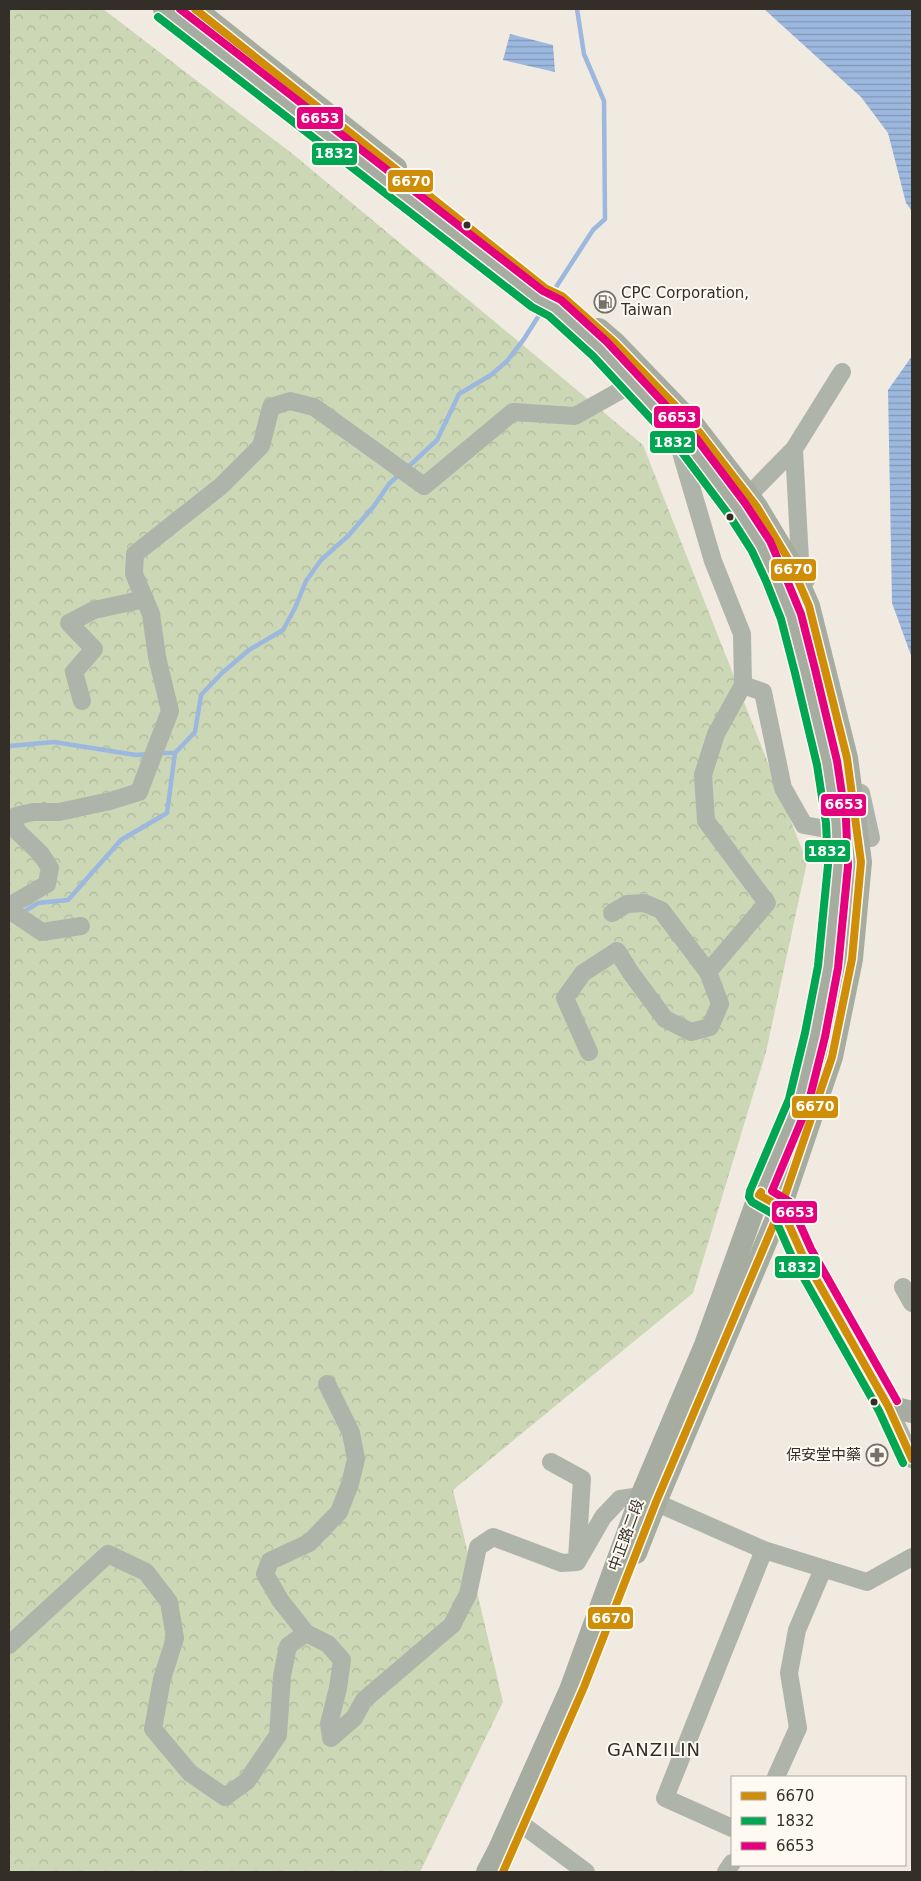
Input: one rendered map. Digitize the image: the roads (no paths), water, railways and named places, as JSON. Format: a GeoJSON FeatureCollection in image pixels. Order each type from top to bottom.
{"type":"FeatureCollection","features":[{"type":"Feature","properties":{"kind":"main road","name":"中正路二段"},"geometry":{"type":"LineString","coordinates":[[164,9],[550,298]]}},
{"type":"Feature","properties":{"kind":"main road","name":"中正路二段"},"geometry":{"type":"LineString","coordinates":[[195,9],[550,298],[605,344],[693,424],[748,496],[790,562],[809,606],[848,758],[847,833],[838,865],[828,967],[815,1035],[799,1102],[759,1195],[648,1499],[584,1687],[503,1872]]}},
{"type":"Feature","properties":{"kind":"main road","name":"中正路二段"},"geometry":{"type":"LineString","coordinates":[[487,1872],[570,1690],[648,1499],[781,1207],[832,1057],[852,959],[861,862],[847,833],[827,763],[791,616],[761,546],[738,509],[689,445],[632,384],[605,344]]}},
{"type":"Feature","properties":{"kind":"main road"},"geometry":{"type":"LineString","coordinates":[[759,1195],[781,1207],[802,1254],[836,1312],[904,1408]]}},
{"type":"Feature","properties":{"kind":"street"},"geometry":{"type":"LineString","coordinates":[[748,496],[794,449],[842,372]]}},
{"type":"Feature","properties":{"kind":"street"},"geometry":{"type":"LineString","coordinates":[[9,906],[47,884],[50,868],[41,854],[15,829],[16,816],[33,812],[59,812],[110,801],[139,792],[170,711],[157,657],[151,614],[134,574],[136,554],[221,486],[261,446],[271,407],[290,401],[314,407],[424,486],[513,412],[575,416],[632,384]]}},
{"type":"Feature","properties":{"kind":"street"},"geometry":{"type":"LineString","coordinates":[[674,429],[713,561],[742,634],[743,686],[716,734],[703,775],[706,821],[766,903],[708,972]]}},
{"type":"Feature","properties":{"kind":"street"},"geometry":{"type":"LineString","coordinates":[[743,686],[763,692],[783,788],[804,825],[871,838],[835,675],[800,560],[794,449]]}},
{"type":"Feature","properties":{"kind":"street"},"geometry":{"type":"LineString","coordinates":[[82,701],[74,672],[94,649],[69,623],[94,610],[145,599]]}},
{"type":"Feature","properties":{"kind":"street"},"geometry":{"type":"LineString","coordinates":[[590,1052],[565,998],[583,973],[617,951],[665,1019],[690,1032],[710,1027],[720,1004],[708,972],[662,910],[644,903],[627,904],[612,914]]}},
{"type":"Feature","properties":{"kind":"street"},"geometry":{"type":"LineString","coordinates":[[9,910],[42,932],[81,926]]}},
{"type":"Feature","properties":{"kind":"street"},"geometry":{"type":"LineString","coordinates":[[903,1287],[912,1303]]}},
{"type":"Feature","properties":{"kind":"street"},"geometry":{"type":"LineString","coordinates":[[327,1384],[351,1433],[356,1459],[350,1484],[339,1512],[309,1543],[270,1561],[265,1574],[280,1600],[306,1633],[328,1644],[342,1660],[338,1688],[329,1724],[331,1738],[354,1718],[364,1700],[452,1625],[468,1594],[478,1547],[493,1537],[562,1563],[577,1562]]}},
{"type":"Feature","properties":{"kind":"street"},"geometry":{"type":"LineString","coordinates":[[904,1408],[912,1459]]}},
{"type":"Feature","properties":{"kind":"street"},"geometry":{"type":"LineString","coordinates":[[550,1462],[582,1479],[577,1562]]}},
{"type":"Feature","properties":{"kind":"street"},"geometry":{"type":"LineString","coordinates":[[577,1562],[603,1517],[620,1499],[648,1499],[764,1550],[867,1582],[912,1557]]}},
{"type":"Feature","properties":{"kind":"street"},"geometry":{"type":"LineString","coordinates":[[731,1828],[665,1798],[764,1550]]}},
{"type":"Feature","properties":{"kind":"street"},"geometry":{"type":"LineString","coordinates":[[9,1645],[108,1554],[146,1572],[169,1602],[175,1638],[162,1679],[154,1729],[190,1773],[225,1797],[247,1781],[278,1735],[282,1676],[288,1646],[306,1633]]}},
{"type":"Feature","properties":{"kind":"street"},"geometry":{"type":"LineString","coordinates":[[776,1776],[798,1728],[789,1673],[797,1630],[823,1569]]}},
{"type":"Feature","properties":{"kind":"street"},"geometry":{"type":"LineString","coordinates":[[524,1826],[586,1872]]}},
{"type":"Feature","properties":{"kind":"water"},"geometry":{"type":"Polygon","coordinates":[[[764,9],[912,9],[912,211],[906,203],[888,133],[861,97],[764,9]]]}},
{"type":"Feature","properties":{"kind":"water"},"geometry":{"type":"Polygon","coordinates":[[[510,34],[553,45],[555,72],[503,60],[510,34]]]}},
{"type":"Feature","properties":{"kind":"water"},"geometry":{"type":"Polygon","coordinates":[[[912,356],[912,658],[892,603],[888,390],[912,356]]]}},
{"type":"Feature","properties":{"kind":"waterway"},"geometry":{"type":"LineString","coordinates":[[549,298],[593,230],[605,219],[604,101],[584,54],[577,9]]}},
{"type":"Feature","properties":{"kind":"waterway"},"geometry":{"type":"LineString","coordinates":[[407,468],[437,440],[459,394],[491,375],[507,361],[543,309]]}},
{"type":"Feature","properties":{"kind":"waterway"},"geometry":{"type":"LineString","coordinates":[[20,914],[38,903],[68,900],[121,840],[167,813],[175,753],[195,732],[201,695],[222,673],[249,650],[283,630],[295,608],[306,581],[321,560],[348,536],[374,506],[389,484],[401,473]]}},
{"type":"Feature","properties":{"kind":"waterway"},"geometry":{"type":"LineString","coordinates":[[9,746],[54,742],[136,755],[149,754]]}},
{"type":"Feature","properties":{"kind":"waterway"},"geometry":{"type":"LineString","coordinates":[[159,753],[175,753]]}},
{"type":"Feature","properties":{"kind":"place","name":"CPC Corporation, Taiwan"},"geometry":{"type":"Point","coordinates":[605,302]}},
{"type":"Feature","properties":{"kind":"place","name":"保安堂中藥"},"geometry":{"type":"Point","coordinates":[877,1455]}},
{"type":"Feature","properties":{"kind":"district","name":"GANZILIN"},"geometry":{"type":"Point","coordinates":[654,1749]}}]}
